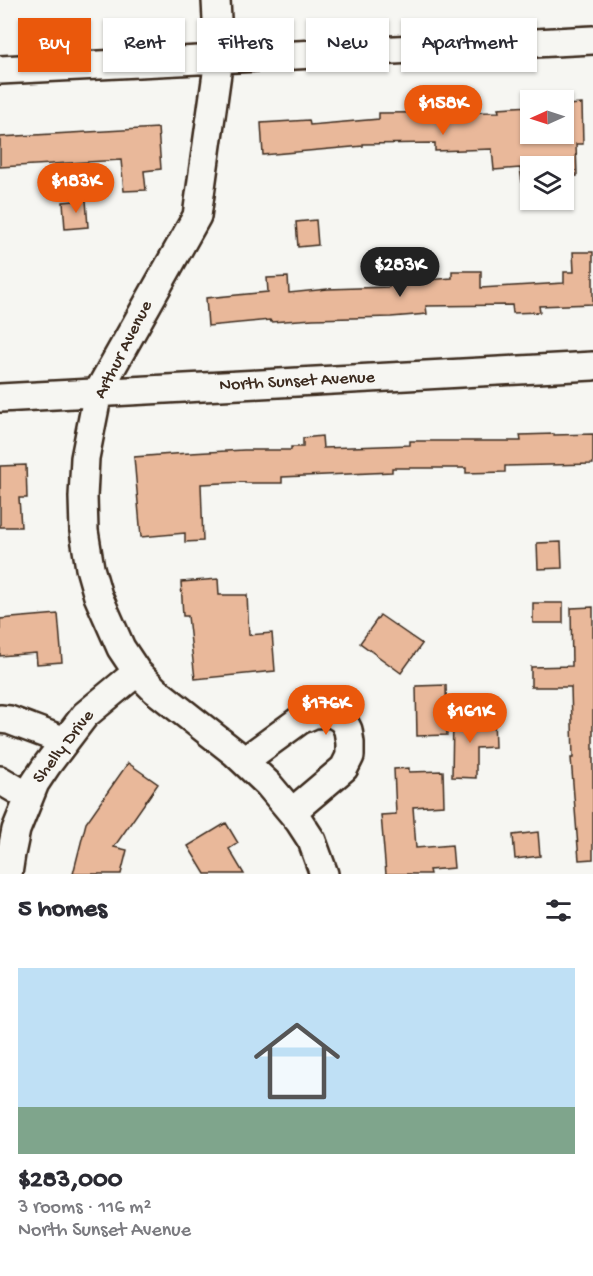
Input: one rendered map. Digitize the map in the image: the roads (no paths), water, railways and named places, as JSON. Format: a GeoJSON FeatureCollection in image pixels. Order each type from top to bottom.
{"type":"FeatureCollection","features":[{"type":"Feature","properties":{"kind":"street","name":"Arthur Avenue"},"geometry":{"type":"LineString","coordinates":[[216,0],[217,18]]}},
{"type":"Feature","properties":{"kind":"street"},"geometry":{"type":"LineString","coordinates":[[294,55],[593,40]]}},
{"type":"Feature","properties":{"kind":"street"},"geometry":{"type":"LineString","coordinates":[[0,70],[197,60]]}},
{"type":"Feature","properties":{"kind":"street","name":"Arthur Avenue"},"geometry":{"type":"LineString","coordinates":[[217,72],[197,216],[98,392],[84,458],[84,531],[90,568],[98,596],[121,648],[137,672],[155,690],[244,761],[268,784],[299,821],[312,841],[324,874]]}},
{"type":"Feature","properties":{"kind":"street","name":"North Sunset Avenue"},"geometry":{"type":"LineString","coordinates":[[0,398],[593,366]]}},
{"type":"Feature","properties":{"kind":"street","name":"Shelly Drive"},"geometry":{"type":"LineString","coordinates":[[8,874],[16,830],[35,783],[85,715],[137,672]]}},
{"type":"Feature","properties":{"kind":"street"},"geometry":{"type":"LineString","coordinates":[[244,761],[300,720],[314,714],[332,713],[343,720],[348,730],[350,743],[350,756],[344,768],[292,812]]}},
{"type":"Feature","properties":{"kind":"street"},"geometry":{"type":"LineString","coordinates":[[0,719],[9,720],[65,741]]}},
{"type":"Feature","properties":{"kind":"street"},"geometry":{"type":"LineString","coordinates":[[0,780],[29,797]]}}]}
